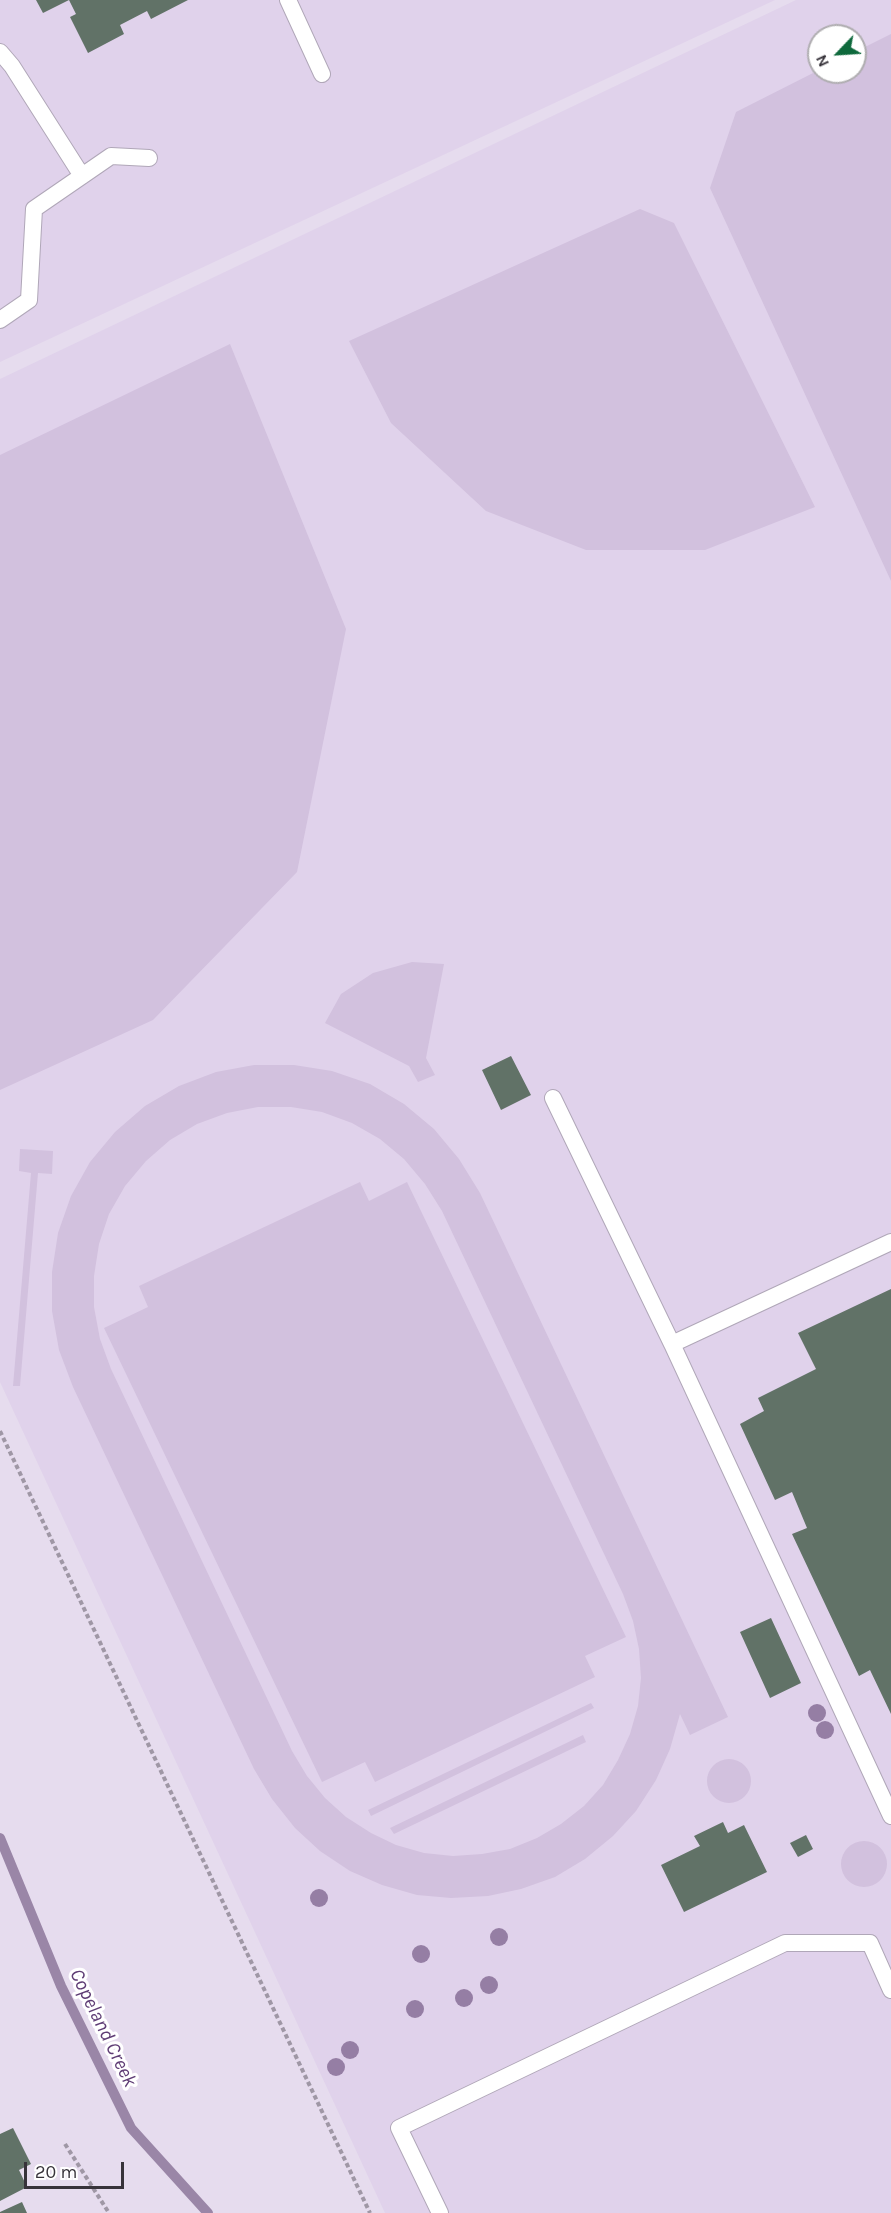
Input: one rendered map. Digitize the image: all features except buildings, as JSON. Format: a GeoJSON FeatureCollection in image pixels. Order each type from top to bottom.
{"type":"FeatureCollection","features":[{"type":"Feature","properties":{"kind":"lane"},"geometry":{"type":"LineString","coordinates":[[288,0],[322,74]]}},
{"type":"Feature","properties":{"kind":"lane"},"geometry":{"type":"LineString","coordinates":[[0,52],[12,66],[82,176]]}},
{"type":"Feature","properties":{"kind":"lane"},"geometry":{"type":"LineString","coordinates":[[0,321],[29,300],[34,209],[111,156],[149,158]]}},
{"type":"Feature","properties":{"kind":"lane"},"geometry":{"type":"LineString","coordinates":[[553,1098],[672,1344],[891,1816]]}},
{"type":"Feature","properties":{"kind":"lane"},"geometry":{"type":"LineString","coordinates":[[672,1344],[891,1242]]}},
{"type":"Feature","properties":{"kind":"lane"},"geometry":{"type":"LineString","coordinates":[[440,2213],[399,2128],[785,1943],[870,1943],[891,1990]]}},
{"type":"Feature","properties":{"kind":"path"},"geometry":{"type":"LineString","coordinates":[[0,1431],[370,2213]]}},
{"type":"Feature","properties":{"kind":"path"},"geometry":{"type":"LineString","coordinates":[[65,2144],[109,2213]]}},
{"type":"Feature","properties":{"kind":"shaded area"},"geometry":{"type":"Polygon","coordinates":[[[0,0],[775,0],[0,362],[0,0]]]}},
{"type":"Feature","properties":{"kind":"shaded area"},"geometry":{"type":"Polygon","coordinates":[[[796,0],[891,0],[891,2213],[385,2213],[0,1382],[0,379],[796,0]]]}},
{"type":"Feature","properties":{"kind":"shaded area"},"geometry":{"type":"Polygon","coordinates":[[[891,34],[891,581],[710,188],[736,112],[807,76],[807,84],[867,84],[867,46],[891,34]]]}},
{"type":"Feature","properties":{"kind":"shaded area"},"geometry":{"type":"Polygon","coordinates":[[[640,209],[674,223],[815,507],[705,550],[586,550],[486,511],[391,423],[349,341],[640,209]]]}},
{"type":"Feature","properties":{"kind":"shaded area"},"geometry":{"type":"Polygon","coordinates":[[[230,344],[346,629],[297,872],[153,1020],[0,1090],[0,455],[230,344]]]}},
{"type":"Feature","properties":{"kind":"shaded area"},"geometry":{"type":"Polygon","coordinates":[[[412,962],[444,964],[426,1058],[435,1075],[418,1082],[409,1066],[325,1023],[341,994],[373,973],[412,962]]]}},
{"type":"Feature","properties":{"kind":"shaded area"},"geometry":{"type":"Polygon","coordinates":[[[254,1065],[294,1065],[332,1071],[370,1084],[404,1104],[434,1129],[459,1159],[480,1193],[728,1717],[690,1735],[680,1714],[670,1749],[656,1780],[636,1811],[613,1836],[585,1859],[555,1877],[521,1889],[488,1896],[451,1898],[417,1895],[382,1885],[350,1871],[320,1851],[295,1828],[272,1799],[254,1769],[73,1387],[59,1350],[52,1311],[52,1272],[58,1233],[71,1196],[90,1162],[115,1132],[145,1106],[179,1086],[216,1072],[254,1065]],[[258,1107],[227,1113],[197,1124],[170,1140],[146,1161],[125,1186],[109,1214],[99,1244],[94,1276],[94,1307],[100,1339],[111,1369],[292,1751],[307,1776],[325,1798],[346,1817],[396,1845],[424,1853],[453,1856],[510,1849],[537,1838],[561,1824],[584,1806],[603,1785],[618,1760],[630,1734],[638,1706],[641,1678],[639,1649],[633,1621],[623,1594],[442,1211],[425,1184],[404,1159],[380,1139],[352,1123],[322,1112],[291,1107],[258,1107]]]}},
{"type":"Feature","properties":{"kind":"shaded area"},"geometry":{"type":"Polygon","coordinates":[[[20,1149],[53,1151],[52,1174],[38,1173],[20,1386],[13,1386],[31,1173],[19,1171],[20,1149]]]}},
{"type":"Feature","properties":{"kind":"shaded area"},"geometry":{"type":"Polygon","coordinates":[[[360,1182],[369,1201],[407,1182],[626,1637],[585,1656],[595,1677],[375,1782],[365,1762],[322,1782],[104,1328],[148,1307],[139,1286],[360,1182]]]}},
{"type":"Feature","properties":{"kind":"shaded area"},"geometry":{"type":"Polygon","coordinates":[[[591,1703],[594,1708],[371,1816],[368,1810],[591,1703]]]}},
{"type":"Feature","properties":{"kind":"shaded area"},"geometry":{"type":"Polygon","coordinates":[[[583,1735],[586,1742],[394,1834],[390,1828],[583,1735]]]}},
{"type":"Feature","properties":{"kind":"shaded area"},"geometry":{"type":"Polygon","coordinates":[[[729,1759],[738,1760],[745,1765],[750,1772],[750,1790],[745,1797],[738,1802],[729,1803],[720,1802],[713,1797],[708,1790],[707,1781],[708,1772],[713,1765],[720,1760],[729,1759]]]}},
{"type":"Feature","properties":{"kind":"shaded area"},"geometry":{"type":"Polygon","coordinates":[[[864,1841],[880,1848],[887,1864],[880,1880],[864,1887],[848,1880],[841,1864],[848,1848],[864,1841]]]}},
{"type":"Feature","properties":{"kind":"waterway","name":"Copeland Creek"},"geometry":{"type":"LineString","coordinates":[[0,1838],[61,1986],[131,2128],[208,2213]]}}]}
